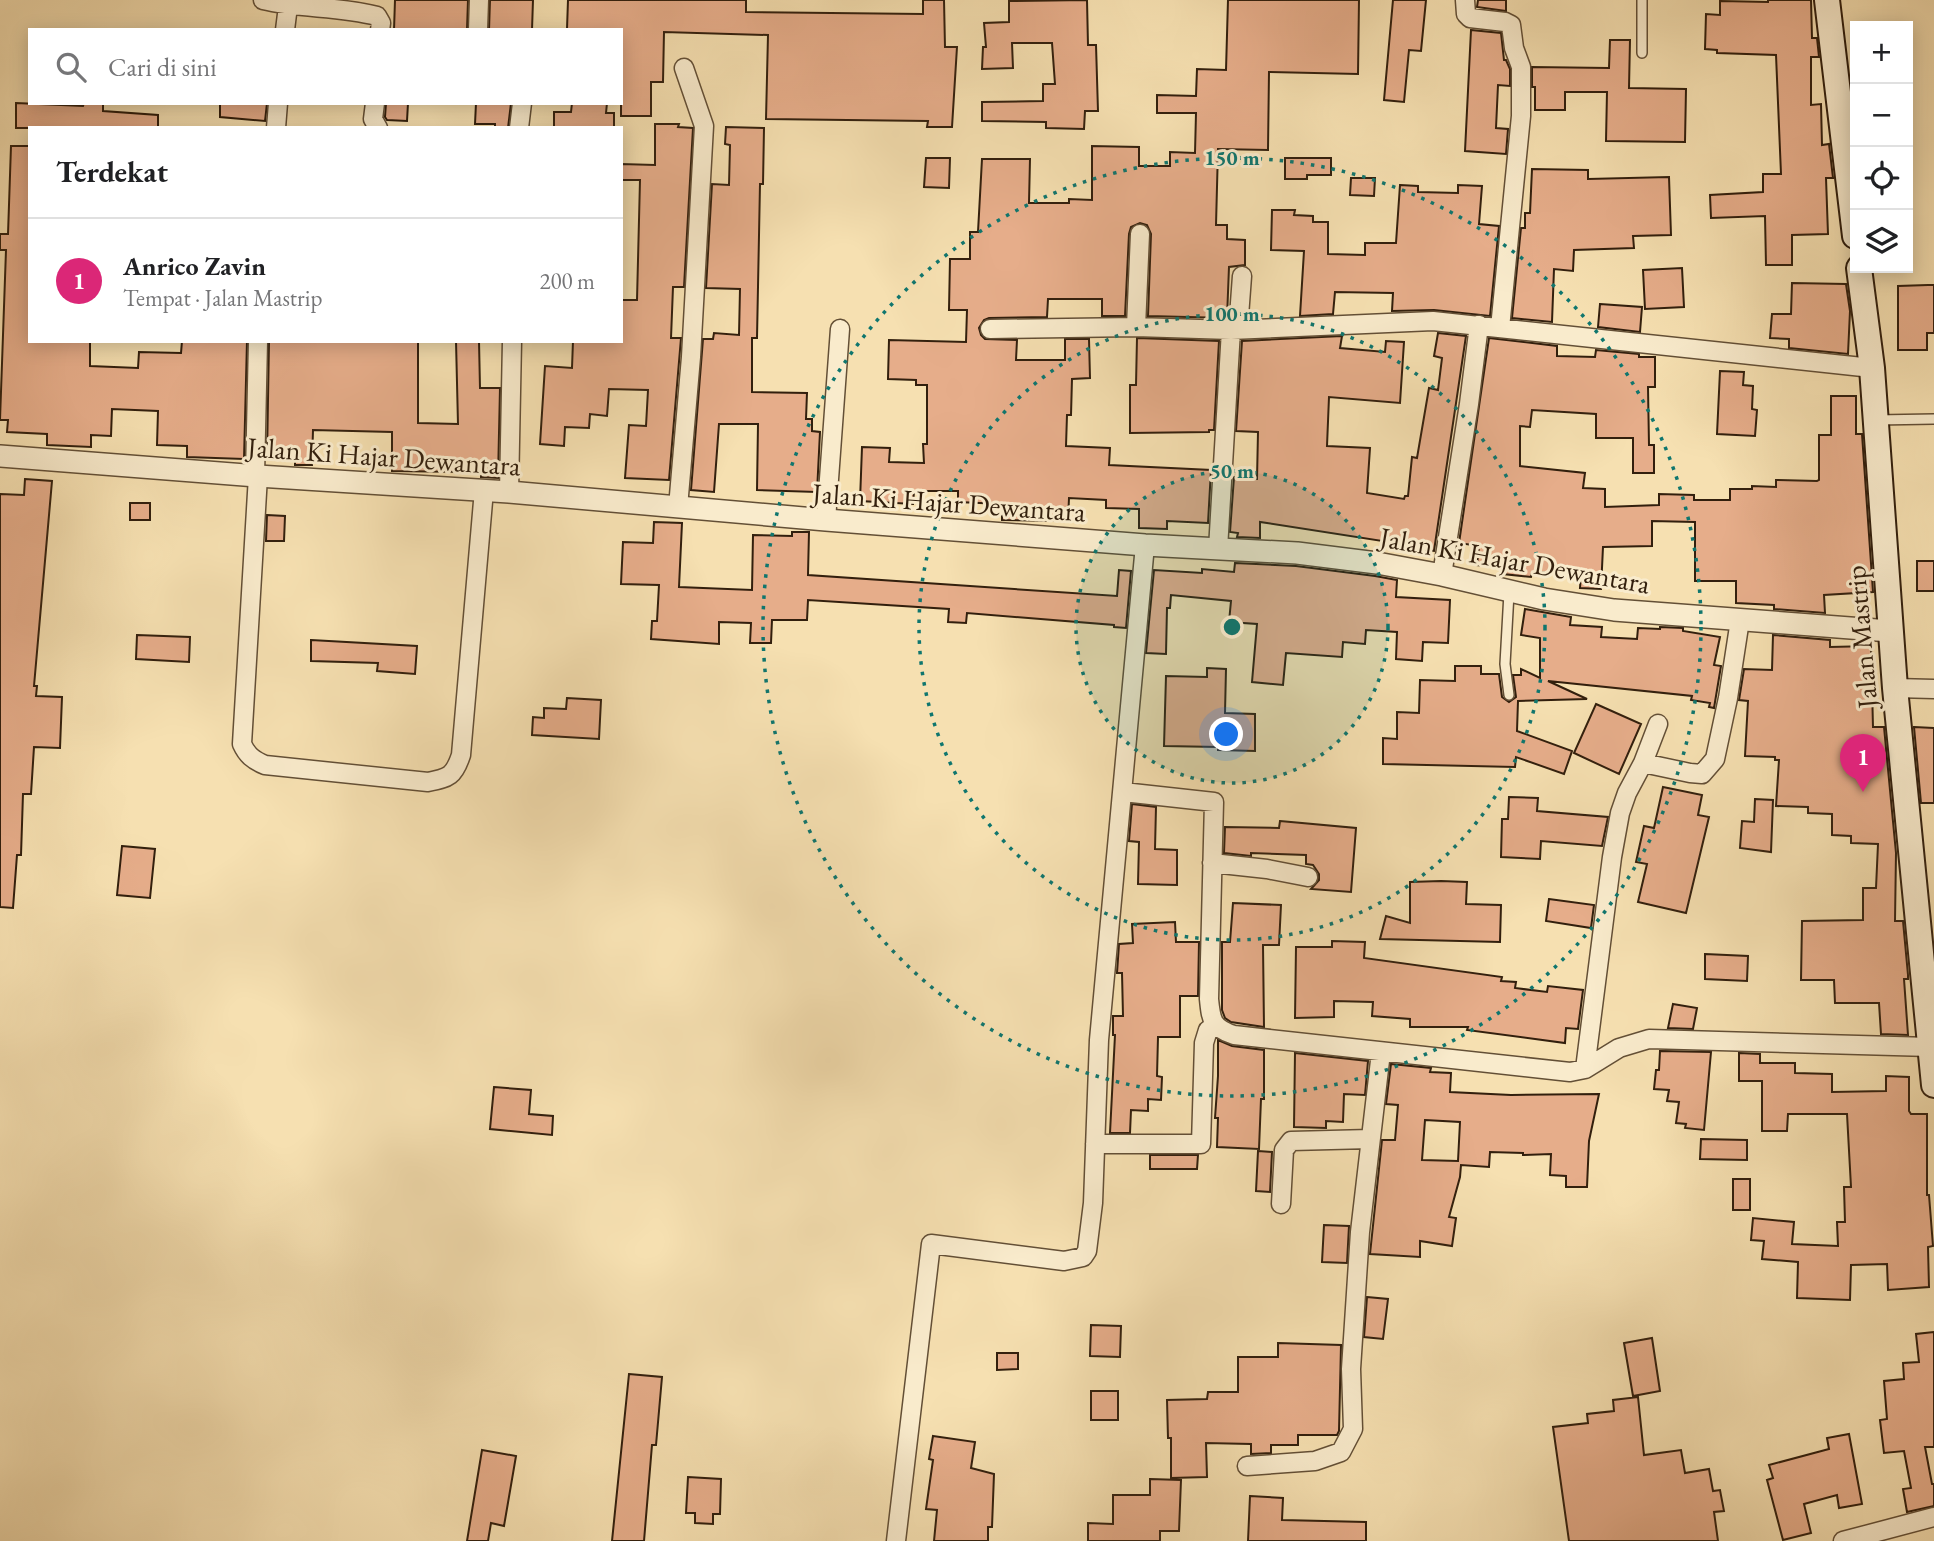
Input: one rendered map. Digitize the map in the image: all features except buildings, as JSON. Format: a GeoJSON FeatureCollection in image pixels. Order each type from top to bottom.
{"type":"FeatureCollection","features":[{"type":"Feature","properties":{"kind":"main road"},"geometry":{"type":"LineString","coordinates":[[1827,0],[1852,210]]}},
{"type":"Feature","properties":{"kind":"main road","name":"Jalan Mastrip"},"geometry":{"type":"LineString","coordinates":[[1860,273],[1872,368],[1890,631],[1934,1085]]}},
{"type":"Feature","properties":{"kind":"street"},"geometry":{"type":"LineString","coordinates":[[263,0],[288,6],[366,13],[377,16],[380,28]]}},
{"type":"Feature","properties":{"kind":"street"},"geometry":{"type":"LineString","coordinates":[[478,28],[479,0]]}},
{"type":"Feature","properties":{"kind":"street"},"geometry":{"type":"LineString","coordinates":[[1465,0],[1466,14],[1470,18],[1506,22],[1511,25],[1514,48],[1521,67],[1521,116],[1500,328]]}},
{"type":"Feature","properties":{"kind":"street"},"geometry":{"type":"LineString","coordinates":[[285,28],[288,6]]}},
{"type":"Feature","properties":{"kind":"street"},"geometry":{"type":"LineString","coordinates":[[677,507],[691,357],[704,127],[684,68]]}},
{"type":"Feature","properties":{"kind":"street"},"geometry":{"type":"LineString","coordinates":[[276,126],[278,105]]}},
{"type":"Feature","properties":{"kind":"street"},"geometry":{"type":"LineString","coordinates":[[375,105],[373,119],[377,126]]}},
{"type":"Feature","properties":{"kind":"street"},"geometry":{"type":"LineString","coordinates":[[519,126],[522,105]]}},
{"type":"Feature","properties":{"kind":"street"},"geometry":{"type":"LineString","coordinates":[[1136,327],[1140,234]]}},
{"type":"Feature","properties":{"kind":"street"},"geometry":{"type":"LineString","coordinates":[[1218,550],[1234,330],[1242,276]]}},
{"type":"Feature","properties":{"kind":"street"},"geometry":{"type":"LineString","coordinates":[[990,329],[1136,327],[1234,330],[1409,321],[1479,325],[1872,368]]}},
{"type":"Feature","properties":{"kind":"street"},"geometry":{"type":"LineString","coordinates":[[1442,575],[1479,325]]}},
{"type":"Feature","properties":{"kind":"street"},"geometry":{"type":"LineString","coordinates":[[826,520],[839,329]]}},
{"type":"Feature","properties":{"kind":"street"},"geometry":{"type":"LineString","coordinates":[[258,343],[256,476],[242,744],[253,760],[265,765],[428,782],[444,778],[456,771],[461,755],[484,490]]}},
{"type":"Feature","properties":{"kind":"street"},"geometry":{"type":"LineString","coordinates":[[509,492],[512,343]]}},
{"type":"Feature","properties":{"kind":"street","name":"Jalan Ki Hajar Dewantara"},"geometry":{"type":"LineString","coordinates":[[0,456],[484,490],[1144,545],[1337,557],[1442,575],[1544,599],[1614,610],[1890,631]]}},
{"type":"Feature","properties":{"kind":"street"},"geometry":{"type":"LineString","coordinates":[[896,1541],[931,1244],[1064,1261],[1083,1258],[1087,1251],[1093,1203],[1099,1040],[1144,545]]}},
{"type":"Feature","properties":{"kind":"street"},"geometry":{"type":"LineString","coordinates":[[1643,762],[1689,773],[1702,774],[1709,768],[1715,759],[1728,698],[1740,620]]}},
{"type":"Feature","properties":{"kind":"street"},"geometry":{"type":"LineString","coordinates":[[1895,688],[1934,689]]}},
{"type":"Feature","properties":{"kind":"street"},"geometry":{"type":"LineString","coordinates":[[1585,1069],[1618,824],[1627,793],[1658,724]]}},
{"type":"Feature","properties":{"kind":"street"},"geometry":{"type":"LineString","coordinates":[[1123,792],[1214,802],[1209,999],[1211,1016],[1215,1026],[1222,1032],[1251,1039],[1560,1072],[1578,1072],[1619,1048],[1649,1039],[1930,1046]]}},
{"type":"Feature","properties":{"kind":"street"},"geometry":{"type":"LineString","coordinates":[[1212,863],[1308,877]]}},
{"type":"Feature","properties":{"kind":"street"},"geometry":{"type":"LineString","coordinates":[[1095,1144],[1201,1144],[1204,1043],[1208,1030],[1215,1026]]}},
{"type":"Feature","properties":{"kind":"street"},"geometry":{"type":"LineString","coordinates":[[1247,1466],[1315,1461],[1341,1452],[1353,1429],[1351,1369],[1360,1231],[1381,1052]]}},
{"type":"Feature","properties":{"kind":"street"},"geometry":{"type":"LineString","coordinates":[[1281,1203],[1284,1150],[1291,1141],[1370,1139]]}},
{"type":"Feature","properties":{"kind":"street"},"geometry":{"type":"LineString","coordinates":[[1843,1541],[1934,1517]]}},
{"type":"Feature","properties":{"kind":"lane"},"geometry":{"type":"LineString","coordinates":[[1642,0],[1642,54]]}},
{"type":"Feature","properties":{"kind":"lane"},"geometry":{"type":"LineString","coordinates":[[1875,420],[1934,419]]}},
{"type":"Feature","properties":{"kind":"lane"},"geometry":{"type":"LineString","coordinates":[[1509,695],[1505,664],[1510,591]]}},
{"type":"Feature","properties":{"kind":"place","name":"Anrico Zavin"},"geometry":{"type":"Point","coordinates":[1863,792]}}]}
